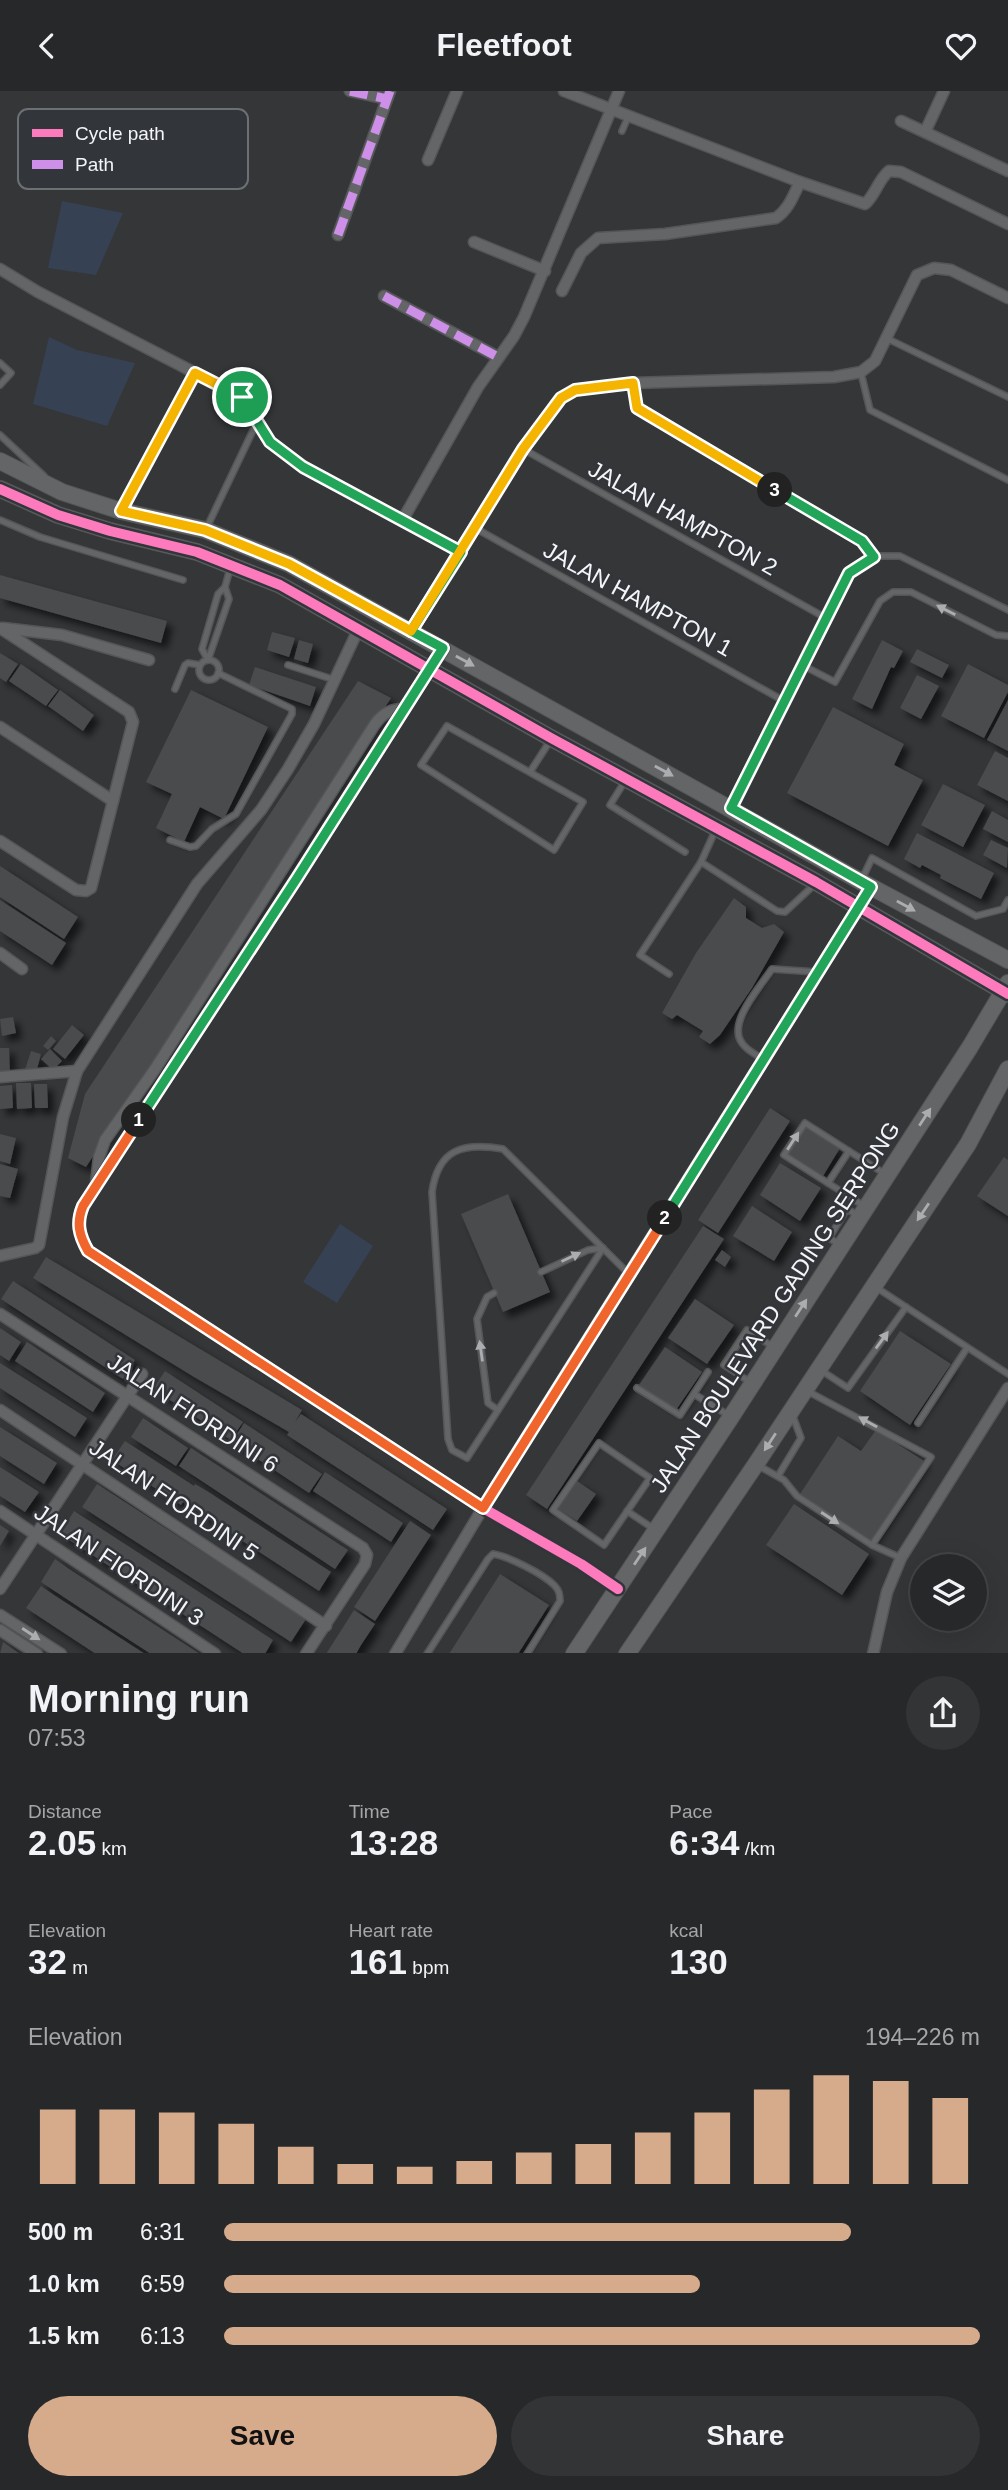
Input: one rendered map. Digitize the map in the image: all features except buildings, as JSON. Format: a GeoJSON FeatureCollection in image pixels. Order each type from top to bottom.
{"type":"FeatureCollection","features":[{"type":"Feature","properties":{"kind":"street"},"geometry":{"type":"LineString","coordinates":[[338,235],[389,95],[350,91]]}},
{"type":"Feature","properties":{"kind":"street"},"geometry":{"type":"LineString","coordinates":[[428,160],[457,91]]}},
{"type":"Feature","properties":{"kind":"street"},"geometry":{"type":"LineString","coordinates":[[564,91],[865,204],[873,196],[881,178],[889,171],[901,172],[1008,224]]}},
{"type":"Feature","properties":{"kind":"street"},"geometry":{"type":"LineString","coordinates":[[402,521],[478,387],[519,326],[545,271],[619,91]]}},
{"type":"Feature","properties":{"kind":"street"},"geometry":{"type":"LineString","coordinates":[[925,132],[944,91]]}},
{"type":"Feature","properties":{"kind":"street"},"geometry":{"type":"LineString","coordinates":[[901,121],[1008,171]]}},
{"type":"Feature","properties":{"kind":"street"},"geometry":{"type":"LineString","coordinates":[[562,291],[581,253],[598,238],[665,234],[767,221],[783,213],[800,181]]}},
{"type":"Feature","properties":{"kind":"street"},"geometry":{"type":"LineString","coordinates":[[474,243],[545,271]]}},
{"type":"Feature","properties":{"kind":"street"},"geometry":{"type":"LineString","coordinates":[[411,631],[523,449],[561,398],[575,390],[633,383],[834,377],[861,372],[875,361],[917,275],[934,268],[951,270],[1008,297]]}},
{"type":"Feature","properties":{"kind":"street"},"geometry":{"type":"LineString","coordinates":[[0,269],[38,292],[242,397],[270,442],[303,467],[461,552]]}},
{"type":"Feature","properties":{"kind":"street"},"geometry":{"type":"LineString","coordinates":[[384,296],[498,358]]}},
{"type":"Feature","properties":{"kind":"street"},"geometry":{"type":"LineString","coordinates":[[0,461],[62,492],[121,511],[205,530],[289,564],[865,884],[1008,960]]}},
{"type":"Feature","properties":{"kind":"street"},"geometry":{"type":"LineString","coordinates":[[0,489],[58,515],[197,552],[280,585],[1006,989]]}},
{"type":"Feature","properties":{"kind":"street"},"geometry":{"type":"LineString","coordinates":[[0,628],[62,635],[149,660]]}},
{"type":"Feature","properties":{"kind":"street"},"geometry":{"type":"LineString","coordinates":[[0,628],[130,712],[133,722],[91,888],[86,891],[76,890],[0,841]]}},
{"type":"Feature","properties":{"kind":"street"},"geometry":{"type":"LineString","coordinates":[[0,1257],[39,1245],[63,1117],[77,1071],[197,884],[261,810],[301,747],[358,629]]}},
{"type":"Feature","properties":{"kind":"street"},"geometry":{"type":"LineString","coordinates":[[443,648],[83,1206],[78,1223],[79,1234],[88,1251],[483,1508],[618,1588]]}},
{"type":"Feature","properties":{"kind":"street"},"geometry":{"type":"LineString","coordinates":[[95,1187],[104,1140],[155,1069],[375,724],[391,709],[406,708]]}},
{"type":"Feature","properties":{"kind":"street"},"geometry":{"type":"LineString","coordinates":[[0,727],[113,801]]}},
{"type":"Feature","properties":{"kind":"street"},"geometry":{"type":"LineString","coordinates":[[396,1653],[483,1508],[859,908],[865,884]]}},
{"type":"Feature","properties":{"kind":"street"},"geometry":{"type":"LineString","coordinates":[[0,953],[22,969]]}},
{"type":"Feature","properties":{"kind":"street","name":"JALAN BOULEVARD GADING SERPONG"},"geometry":{"type":"LineString","coordinates":[[575,1653],[776,1348],[1006,989]]}},
{"type":"Feature","properties":{"kind":"street"},"geometry":{"type":"LineString","coordinates":[[628,1653],[968,1144],[1008,1069]]}},
{"type":"Feature","properties":{"kind":"street"},"geometry":{"type":"LineString","coordinates":[[0,1077],[77,1071]]}},
{"type":"Feature","properties":{"kind":"street","name":"JALAN FIORDINI 6"},"geometry":{"type":"LineString","coordinates":[[0,1314],[363,1548],[367,1555],[365,1564],[326,1626]]}},
{"type":"Feature","properties":{"kind":"street"},"geometry":{"type":"LineString","coordinates":[[1,1590],[142,1374]]}},
{"type":"Feature","properties":{"kind":"street"},"geometry":{"type":"LineString","coordinates":[[873,1653],[887,1592],[901,1558],[1008,1388]]}},
{"type":"Feature","properties":{"kind":"street","name":"JALAN FIORDINI 5"},"geometry":{"type":"LineString","coordinates":[[0,1410],[326,1626]]}},
{"type":"Feature","properties":{"kind":"street","name":"JALAN FIORDINI 3"},"geometry":{"type":"LineString","coordinates":[[0,1511],[214,1653]]}},
{"type":"Feature","properties":{"kind":"street"},"geometry":{"type":"LineString","coordinates":[[0,1609],[0,1615],[59,1653]]}},
{"type":"Feature","properties":{"kind":"street"},"geometry":{"type":"LineString","coordinates":[[307,1653],[326,1626]]}},
{"type":"Feature","properties":{"kind":"street"},"geometry":{"type":"LineString","coordinates":[[0,1630],[35,1653]]}},
{"type":"Feature","properties":{"kind":"lane"},"geometry":{"type":"LineString","coordinates":[[622,131],[629,115]]}},
{"type":"Feature","properties":{"kind":"lane"},"geometry":{"type":"LineString","coordinates":[[886,338],[1008,397]]}},
{"type":"Feature","properties":{"kind":"lane"},"geometry":{"type":"LineString","coordinates":[[0,363],[11,373],[0,385]]}},
{"type":"Feature","properties":{"kind":"lane"},"geometry":{"type":"LineString","coordinates":[[861,372],[870,410],[1008,480]]}},
{"type":"Feature","properties":{"kind":"lane"},"geometry":{"type":"LineString","coordinates":[[121,511],[195,373]]}},
{"type":"Feature","properties":{"kind":"lane"},"geometry":{"type":"LineString","coordinates":[[633,383],[637,408],[862,541],[874,557]]}},
{"type":"Feature","properties":{"kind":"lane"},"geometry":{"type":"LineString","coordinates":[[205,530],[257,422]]}},
{"type":"Feature","properties":{"kind":"lane"},"geometry":{"type":"LineString","coordinates":[[0,435],[62,492]]}},
{"type":"Feature","properties":{"kind":"lane","name":"JALAN HAMPTON 2"},"geometry":{"type":"LineString","coordinates":[[523,449],[826,618]]}},
{"type":"Feature","properties":{"kind":"lane"},"geometry":{"type":"LineString","coordinates":[[0,520],[40,537],[183,580]]}},
{"type":"Feature","properties":{"kind":"lane","name":"JALAN HAMPTON 1"},"geometry":{"type":"LineString","coordinates":[[475,528],[785,701]]}},
{"type":"Feature","properties":{"kind":"lane"},"geometry":{"type":"LineString","coordinates":[[731,808],[849,573],[874,557],[900,556],[1007,607]]}},
{"type":"Feature","properties":{"kind":"lane"},"geometry":{"type":"LineString","coordinates":[[218,674],[216,663],[208,660],[202,649],[218,594],[225,587],[231,564]]}},
{"type":"Feature","properties":{"kind":"lane"},"geometry":{"type":"LineString","coordinates":[[200,666],[208,660],[229,599],[225,587]]}},
{"type":"Feature","properties":{"kind":"lane"},"geometry":{"type":"LineString","coordinates":[[802,665],[835,682],[880,601],[893,592],[911,592],[996,635],[1008,636]]}},
{"type":"Feature","properties":{"kind":"lane"},"geometry":{"type":"LineString","coordinates":[[175,689],[185,665],[188,663],[200,666]]}},
{"type":"Feature","properties":{"kind":"lane"},"geometry":{"type":"LineString","coordinates":[[200,666],[201,675],[205,679],[213,679],[218,674]]}},
{"type":"Feature","properties":{"kind":"lane"},"geometry":{"type":"LineString","coordinates":[[288,666],[335,680]]}},
{"type":"Feature","properties":{"kind":"lane"},"geometry":{"type":"LineString","coordinates":[[170,840],[190,847],[196,846],[212,829],[236,814],[292,715],[292,709],[275,699],[218,674]]}},
{"type":"Feature","properties":{"kind":"lane"},"geometry":{"type":"LineString","coordinates":[[447,726],[530,772],[583,802],[554,850],[421,765],[447,726]]}},
{"type":"Feature","properties":{"kind":"lane"},"geometry":{"type":"LineString","coordinates":[[530,772],[551,738]]}},
{"type":"Feature","properties":{"kind":"lane"},"geometry":{"type":"LineString","coordinates":[[627,779],[611,805],[685,852]]}},
{"type":"Feature","properties":{"kind":"lane"},"geometry":{"type":"LineString","coordinates":[[669,974],[640,955],[701,862],[716,828]]}},
{"type":"Feature","properties":{"kind":"lane"},"geometry":{"type":"LineString","coordinates":[[865,884],[872,858],[976,916],[1003,909],[1008,899]]}},
{"type":"Feature","properties":{"kind":"lane"},"geometry":{"type":"LineString","coordinates":[[701,862],[777,911],[785,912],[816,883]]}},
{"type":"Feature","properties":{"kind":"lane"},"geometry":{"type":"LineString","coordinates":[[764,1060],[742,1044],[736,1031],[741,1016],[772,969],[819,972]]}},
{"type":"Feature","properties":{"kind":"lane"},"geometry":{"type":"LineString","coordinates":[[863,1212],[828,1183],[784,1155],[805,1123],[887,1175]]}},
{"type":"Feature","properties":{"kind":"lane"},"geometry":{"type":"LineString","coordinates":[[603,1248],[467,1458],[453,1450],[448,1439],[432,1192],[435,1174],[443,1159],[458,1150],[481,1145],[503,1149],[603,1248],[629,1274]]}},
{"type":"Feature","properties":{"kind":"lane"},"geometry":{"type":"LineString","coordinates":[[828,1183],[849,1151]]}},
{"type":"Feature","properties":{"kind":"lane"},"geometry":{"type":"LineString","coordinates":[[541,1272],[588,1250],[603,1248]]}},
{"type":"Feature","properties":{"kind":"lane"},"geometry":{"type":"LineString","coordinates":[[874,1286],[1008,1374]]}},
{"type":"Feature","properties":{"kind":"lane"},"geometry":{"type":"LineString","coordinates":[[494,1293],[487,1297],[477,1319],[488,1403],[498,1410]]}},
{"type":"Feature","properties":{"kind":"lane"},"geometry":{"type":"LineString","coordinates":[[819,1370],[848,1388],[906,1307]]}},
{"type":"Feature","properties":{"kind":"lane"},"geometry":{"type":"LineString","coordinates":[[753,1383],[724,1365],[747,1330],[776,1348]]}},
{"type":"Feature","properties":{"kind":"lane"},"geometry":{"type":"LineString","coordinates":[[918,1423],[967,1348]]}},
{"type":"Feature","properties":{"kind":"lane"},"geometry":{"type":"LineString","coordinates":[[638,1388],[680,1415],[708,1372]]}},
{"type":"Feature","properties":{"kind":"lane"},"geometry":{"type":"LineString","coordinates":[[806,1390],[931,1457],[872,1545]]}},
{"type":"Feature","properties":{"kind":"lane"},"geometry":{"type":"LineString","coordinates":[[694,1394],[731,1417]]}},
{"type":"Feature","properties":{"kind":"lane"},"geometry":{"type":"LineString","coordinates":[[778,1476],[801,1438],[791,1411]]}},
{"type":"Feature","properties":{"kind":"lane"},"geometry":{"type":"LineString","coordinates":[[599,1443],[650,1478],[627,1511],[604,1545],[553,1510],[599,1443]]}},
{"type":"Feature","properties":{"kind":"lane"},"geometry":{"type":"LineString","coordinates":[[756,1464],[778,1476],[797,1496],[872,1545],[901,1558]]}},
{"type":"Feature","properties":{"kind":"lane"},"geometry":{"type":"LineString","coordinates":[[627,1511],[657,1531]]}},
{"type":"Feature","properties":{"kind":"lane"},"geometry":{"type":"LineString","coordinates":[[428,1653],[493,1554],[501,1555],[536,1573],[556,1586],[560,1594],[560,1601],[528,1653]]}},
{"type":"Feature","properties":{"kind":"shaded area"},"geometry":{"type":"Polygon","coordinates":[[[62,201],[123,213],[96,275],[48,268],[62,201]]]}},
{"type":"Feature","properties":{"kind":"shaded area"},"geometry":{"type":"Polygon","coordinates":[[[49,337],[77,350],[135,363],[107,426],[33,404],[49,337]]]}},
{"type":"Feature","properties":{"kind":"shaded area"},"geometry":{"type":"Polygon","coordinates":[[[340,1224],[373,1246],[337,1303],[303,1282],[340,1224]]]}},
{"type":"Feature","properties":{"kind":"marked path"},"geometry":{"type":"LineString","coordinates":[[350,91],[387,99]]}},
{"type":"Feature","properties":{"kind":"marked path"},"geometry":{"type":"LineString","coordinates":[[338,235],[390,91]]}},
{"type":"Feature","properties":{"kind":"marked path"},"geometry":{"type":"LineString","coordinates":[[384,296],[498,357]]}},
{"type":"Feature","properties":{"kind":"cycle path"},"geometry":{"type":"LineString","coordinates":[[0,489],[58,515],[197,552],[280,585],[551,738],[816,882],[1008,994]]}},
{"type":"Feature","properties":{"kind":"cycle path"},"geometry":{"type":"LineString","coordinates":[[443,648],[83,1206],[79,1221],[80,1235],[86,1247],[97,1257],[483,1508],[581,1564],[618,1589]]}},
{"type":"Feature","properties":{"kind":"route"},"geometry":{"type":"LineString","coordinates":[[242,397],[195,373],[121,511],[205,530],[289,564],[411,631],[461,552],[523,449],[561,398],[575,390],[633,383],[637,408],[862,541],[874,557],[849,573],[731,808],[871,887],[483,1508],[88,1251],[79,1234],[79,1215],[83,1206],[443,648],[411,631],[461,552],[303,467],[270,442],[242,397]]}}]}
